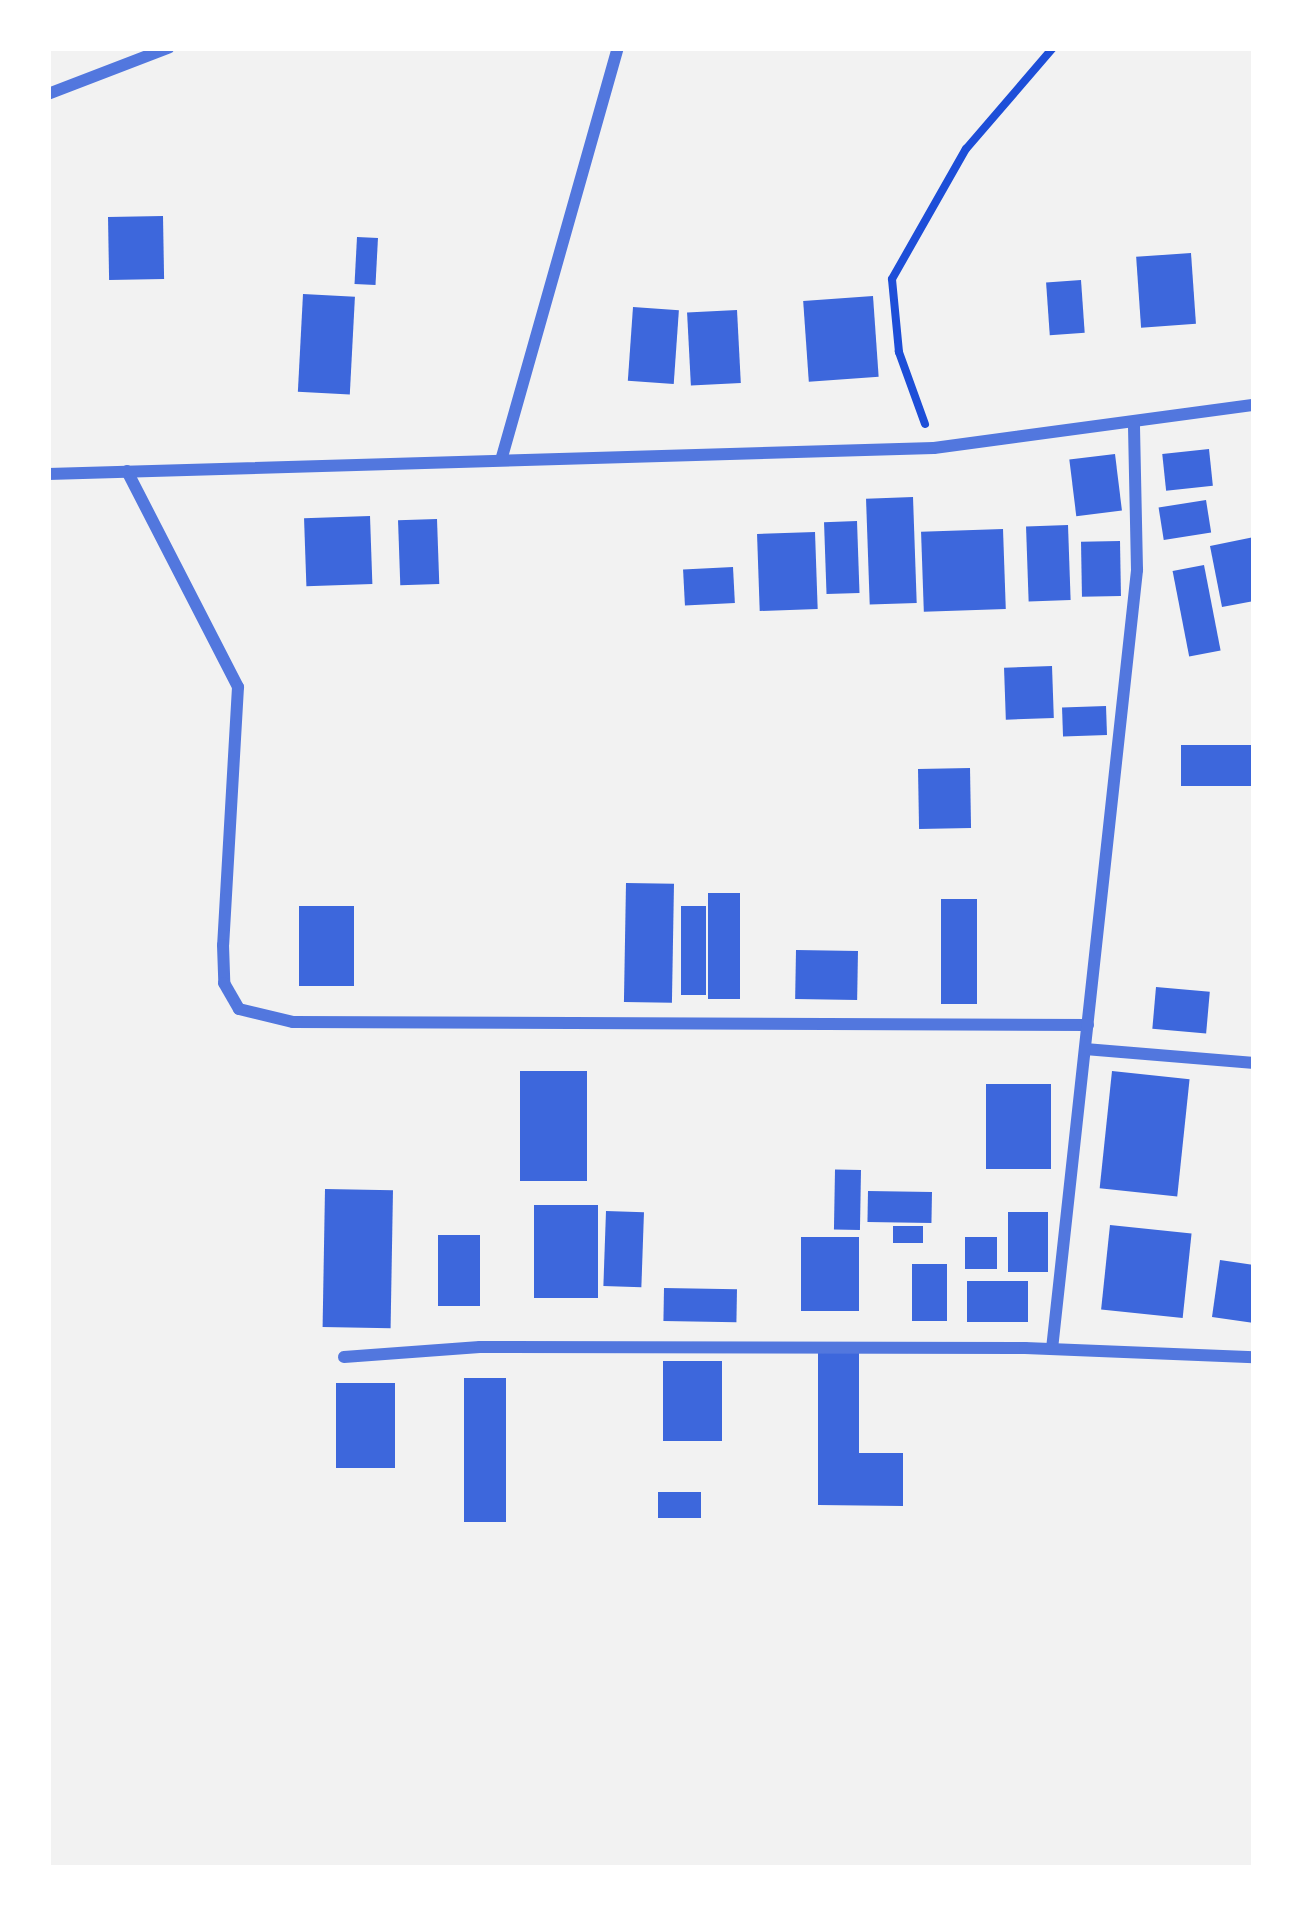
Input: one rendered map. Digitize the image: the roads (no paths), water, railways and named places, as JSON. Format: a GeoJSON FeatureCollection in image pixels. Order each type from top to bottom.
{"type":"FeatureCollection","features":[{"type":"Feature","properties":{"kind":"street"},"geometry":{"type":"LineString","coordinates":[[48,94],[168,48]]}},
{"type":"Feature","properties":{"kind":"street"},"geometry":{"type":"LineString","coordinates":[[502,457],[618,48]]}},
{"type":"Feature","properties":{"kind":"street"},"geometry":{"type":"LineString","coordinates":[[48,474],[502,457],[934,448],[1254,405]]}},
{"type":"Feature","properties":{"kind":"street"},"geometry":{"type":"LineString","coordinates":[[1052,1349],[1136,570],[1134,424]]}},
{"type":"Feature","properties":{"kind":"street"},"geometry":{"type":"LineString","coordinates":[[127,471],[238,687],[223,945],[224,983],[239,1010],[293,1022],[1088,1025]]}},
{"type":"Feature","properties":{"kind":"street"},"geometry":{"type":"LineString","coordinates":[[1085,1049],[1254,1063]]}},
{"type":"Feature","properties":{"kind":"street"},"geometry":{"type":"LineString","coordinates":[[344,1357],[480,1347],[1052,1349],[1254,1357]]}}]}
